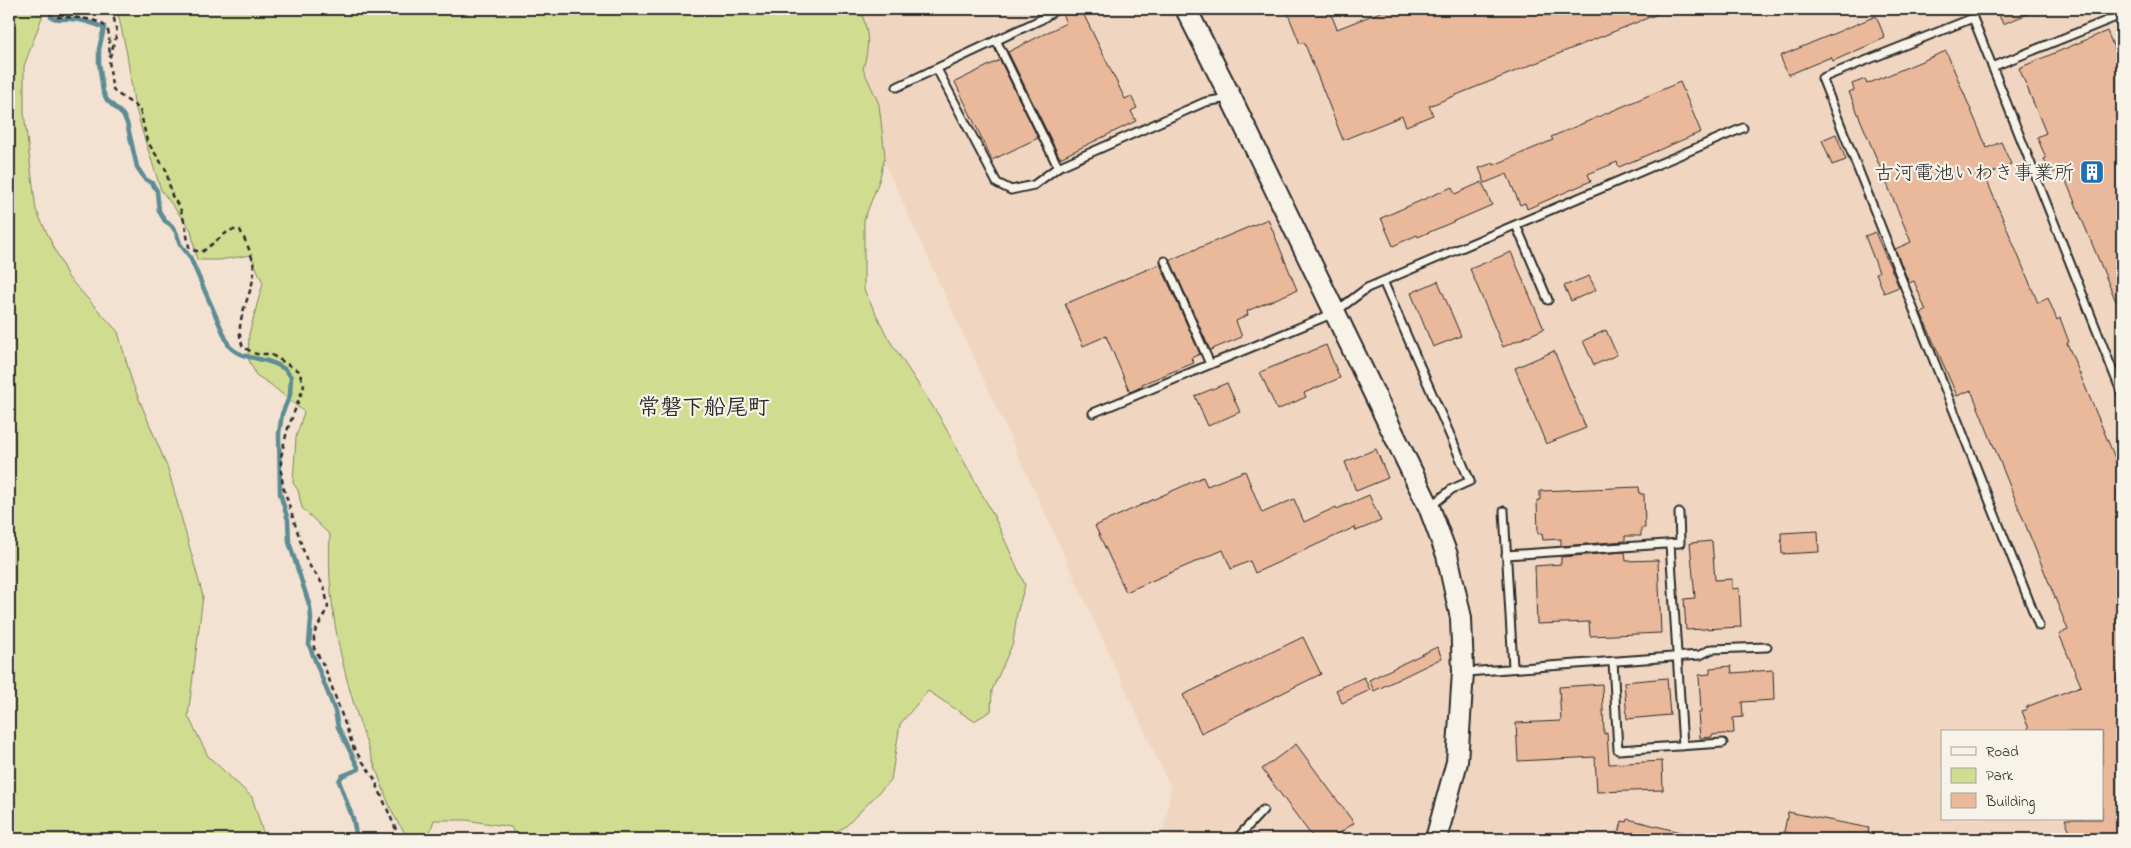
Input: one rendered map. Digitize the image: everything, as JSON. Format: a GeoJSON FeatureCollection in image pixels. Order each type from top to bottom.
{"type":"FeatureCollection","features":[{"type":"Feature","properties":{"kind":"street"},"geometry":{"type":"LineString","coordinates":[[1186,9],[1429,507],[1447,555],[1461,618],[1463,672],[1457,762],[1436,839]]}},
{"type":"Feature","properties":{"kind":"lane"},"geometry":{"type":"LineString","coordinates":[[897,87],[1042,19],[1057,9]]}},
{"type":"Feature","properties":{"kind":"lane"},"geometry":{"type":"LineString","coordinates":[[1992,67],[2121,14]]}},
{"type":"Feature","properties":{"kind":"lane"},"geometry":{"type":"LineString","coordinates":[[2039,626],[1822,78],[1973,18],[2122,394]]}},
{"type":"Feature","properties":{"kind":"lane"},"geometry":{"type":"LineString","coordinates":[[996,40],[1058,167]]}},
{"type":"Feature","properties":{"kind":"lane"},"geometry":{"type":"LineString","coordinates":[[938,69],[997,183],[1011,190],[1034,185],[1058,167],[1205,102],[1231,98]]}},
{"type":"Feature","properties":{"kind":"lane"},"geometry":{"type":"LineString","coordinates":[[1093,413],[1334,313],[1367,288],[1743,128]]}},
{"type":"Feature","properties":{"kind":"lane"},"geometry":{"type":"LineString","coordinates":[[1516,225],[1548,300]]}},
{"type":"Feature","properties":{"kind":"lane"},"geometry":{"type":"LineString","coordinates":[[1165,261],[1210,364]]}},
{"type":"Feature","properties":{"kind":"lane"},"geometry":{"type":"LineString","coordinates":[[1383,281],[1470,482],[1452,489],[1429,507]]}},
{"type":"Feature","properties":{"kind":"lane"},"geometry":{"type":"LineString","coordinates":[[1504,511],[1513,668]]}},
{"type":"Feature","properties":{"kind":"lane"},"geometry":{"type":"LineString","coordinates":[[1506,555],[1680,543],[1679,513]]}},
{"type":"Feature","properties":{"kind":"lane"},"geometry":{"type":"LineString","coordinates":[[1670,544],[1683,746]]}},
{"type":"Feature","properties":{"kind":"lane"},"geometry":{"type":"LineString","coordinates":[[1463,672],[1677,657],[1700,655],[1712,649],[1766,647]]}},
{"type":"Feature","properties":{"kind":"lane"},"geometry":{"type":"LineString","coordinates":[[1613,661],[1618,750],[1722,743]]}},
{"type":"Feature","properties":{"kind":"lane"},"geometry":{"type":"LineString","coordinates":[[1239,839],[1240,835],[1262,810]]}},
{"type":"Feature","properties":{"kind":"path"},"geometry":{"type":"LineString","coordinates":[[110,53],[114,46],[117,32],[112,9]]}},
{"type":"Feature","properties":{"kind":"path"},"geometry":{"type":"LineString","coordinates":[[57,17],[74,17],[103,24],[106,27],[110,35],[110,76],[112,87],[115,92],[140,108],[147,142],[166,170],[172,196],[180,208],[185,224],[189,247],[192,250],[202,252],[232,229],[240,230],[248,246],[254,269],[241,320],[243,347],[256,354],[270,354],[299,371],[303,378],[304,386],[287,431],[281,457],[281,471],[304,554],[307,562],[324,586],[328,601],[328,607],[314,634],[314,648],[325,668],[354,749],[374,778],[400,839]]}},
{"type":"Feature","properties":{"kind":"shaded area"},"geometry":{"type":"Polygon","coordinates":[[[814,9],[2122,9],[2122,839],[1162,839],[1171,789],[814,9]]]}},
{"type":"Feature","properties":{"kind":"green space"},"geometry":{"type":"Polygon","coordinates":[[[9,9],[45,9],[24,66],[24,113],[36,210],[68,277],[118,332],[132,382],[168,469],[203,596],[188,716],[208,756],[252,797],[265,839],[9,839],[9,9]]]}},
{"type":"Feature","properties":{"kind":"green space"},"geometry":{"type":"Polygon","coordinates":[[[117,9],[860,9],[868,38],[863,69],[879,104],[885,156],[879,181],[864,220],[864,290],[888,338],[939,416],[994,516],[1025,585],[1017,613],[1013,643],[992,690],[991,711],[974,721],[928,691],[900,724],[891,780],[846,826],[828,839],[517,839],[511,827],[466,820],[434,820],[428,836],[411,839],[404,832],[390,807],[357,714],[341,656],[331,596],[329,566],[330,535],[302,508],[298,490],[293,483],[296,437],[304,412],[256,375],[248,358],[249,334],[263,283],[251,255],[219,260],[197,260],[191,230],[161,190],[143,134],[134,102],[127,54],[117,9]]]}},
{"type":"Feature","properties":{"kind":"building"},"geometry":{"type":"Polygon","coordinates":[[[1081,9],[1125,99],[1131,96],[1137,108],[1131,111],[1136,121],[1060,158],[1008,52],[1066,23],[1063,16],[1081,9]]]}},
{"type":"Feature","properties":{"kind":"building"},"geometry":{"type":"Polygon","coordinates":[[[1286,9],[1329,9],[1337,29],[1388,9],[1670,9],[1429,106],[1433,115],[1406,126],[1402,116],[1343,140],[1304,42],[1300,44],[1286,9]]]}},
{"type":"Feature","properties":{"kind":"building"},"geometry":{"type":"Polygon","coordinates":[[[2007,9],[2040,9],[2003,24],[1998,13],[2007,9]]]}},
{"type":"Feature","properties":{"kind":"building"},"geometry":{"type":"Polygon","coordinates":[[[1876,16],[1885,38],[1833,61],[1831,57],[1788,75],[1780,56],[1876,16]]]}},
{"type":"Feature","properties":{"kind":"building","name":"古河電池いわき事業所"},"geometry":{"type":"Polygon","coordinates":[[[2107,31],[2122,67],[2122,316],[2061,169],[2050,174],[2044,159],[2046,158],[2037,137],[2046,133],[2019,68],[2107,31]]]}},
{"type":"Feature","properties":{"kind":"building"},"geometry":{"type":"Polygon","coordinates":[[[1946,51],[1987,148],[2001,142],[2011,164],[1985,176],[2038,303],[2048,298],[2057,320],[2060,318],[2069,342],[2067,343],[2115,458],[2117,457],[2122,469],[2122,494],[2117,496],[2122,508],[2122,839],[2073,839],[2065,820],[2104,820],[2104,730],[2029,730],[2022,711],[2027,709],[2026,707],[2081,686],[2059,634],[2068,630],[1971,390],[1957,396],[1921,313],[1926,311],[1914,281],[1909,283],[1895,249],[1911,242],[1849,92],[1854,90],[1852,84],[1865,79],[1867,84],[1946,51]]]}},
{"type":"Feature","properties":{"kind":"building"},"geometry":{"type":"Polygon","coordinates":[[[1000,60],[1038,138],[992,160],[955,82],[1000,60]]]}},
{"type":"Feature","properties":{"kind":"building"},"geometry":{"type":"Polygon","coordinates":[[[1680,82],[1701,132],[1619,167],[1617,162],[1588,174],[1591,181],[1527,209],[1525,203],[1520,205],[1507,174],[1485,183],[1479,168],[1493,163],[1494,165],[1553,140],[1551,137],[1680,82]]]}},
{"type":"Feature","properties":{"kind":"building"},"geometry":{"type":"Polygon","coordinates":[[[1836,134],[1846,160],[1832,165],[1822,140],[1836,134]]]}},
{"type":"Feature","properties":{"kind":"building"},"geometry":{"type":"Polygon","coordinates":[[[1482,182],[1492,205],[1393,246],[1381,218],[1452,187],[1455,194],[1482,182]]]}},
{"type":"Feature","properties":{"kind":"building"},"geometry":{"type":"Polygon","coordinates":[[[1268,219],[1297,290],[1247,311],[1248,315],[1236,321],[1242,337],[1210,350],[1170,260],[1268,219]]]}},
{"type":"Feature","properties":{"kind":"building"},"geometry":{"type":"Polygon","coordinates":[[[1875,232],[1899,287],[1884,293],[1876,273],[1879,272],[1865,236],[1875,232]]]}},
{"type":"Feature","properties":{"kind":"building"},"geometry":{"type":"Polygon","coordinates":[[[1511,252],[1544,329],[1503,347],[1470,269],[1511,252]]]}},
{"type":"Feature","properties":{"kind":"building"},"geometry":{"type":"Polygon","coordinates":[[[1160,264],[1200,354],[1191,358],[1194,363],[1142,384],[1143,386],[1130,392],[1106,336],[1083,346],[1065,304],[1160,264]]]}},
{"type":"Feature","properties":{"kind":"building"},"geometry":{"type":"Polygon","coordinates":[[[1589,276],[1596,290],[1571,301],[1564,286],[1589,276]]]}},
{"type":"Feature","properties":{"kind":"building"},"geometry":{"type":"Polygon","coordinates":[[[1438,281],[1461,336],[1433,347],[1411,293],[1438,281]]]}},
{"type":"Feature","properties":{"kind":"building"},"geometry":{"type":"Polygon","coordinates":[[[1606,330],[1617,355],[1594,365],[1583,341],[1606,330]]]}},
{"type":"Feature","properties":{"kind":"building"},"geometry":{"type":"Polygon","coordinates":[[[1326,345],[1340,378],[1304,393],[1306,397],[1277,410],[1260,372],[1326,345]]]}},
{"type":"Feature","properties":{"kind":"building"},"geometry":{"type":"Polygon","coordinates":[[[1554,351],[1586,428],[1546,444],[1515,368],[1554,351]]]}},
{"type":"Feature","properties":{"kind":"building"},"geometry":{"type":"Polygon","coordinates":[[[1227,383],[1240,412],[1208,426],[1195,396],[1227,383]]]}},
{"type":"Feature","properties":{"kind":"building"},"geometry":{"type":"Polygon","coordinates":[[[1376,449],[1388,478],[1356,491],[1345,462],[1376,449]]]}},
{"type":"Feature","properties":{"kind":"building"},"geometry":{"type":"Polygon","coordinates":[[[1245,471],[1262,513],[1294,499],[1304,522],[1336,507],[1337,509],[1369,495],[1381,521],[1356,531],[1355,527],[1255,573],[1250,561],[1231,569],[1223,550],[1126,592],[1095,526],[1203,477],[1207,486],[1245,471]]]}},
{"type":"Feature","properties":{"kind":"building"},"geometry":{"type":"Polygon","coordinates":[[[1639,487],[1640,494],[1644,494],[1645,528],[1641,528],[1641,536],[1625,536],[1625,541],[1561,546],[1561,539],[1543,540],[1542,533],[1538,534],[1537,500],[1540,500],[1540,491],[1639,487]]]}},
{"type":"Feature","properties":{"kind":"building"},"geometry":{"type":"Polygon","coordinates":[[[1818,531],[1819,552],[1782,554],[1781,533],[1818,531]]]}},
{"type":"Feature","properties":{"kind":"building"},"geometry":{"type":"Polygon","coordinates":[[[1712,541],[1715,580],[1732,579],[1732,589],[1739,588],[1741,627],[1686,630],[1684,599],[1695,598],[1690,543],[1712,541]]]}},
{"type":"Feature","properties":{"kind":"building"},"geometry":{"type":"Polygon","coordinates":[[[1625,552],[1626,561],[1658,560],[1661,633],[1590,636],[1589,622],[1537,624],[1535,566],[1561,564],[1561,557],[1625,552]]]}},
{"type":"Feature","properties":{"kind":"building"},"geometry":{"type":"Polygon","coordinates":[[[1303,637],[1321,674],[1201,733],[1183,695],[1303,637]]]}},
{"type":"Feature","properties":{"kind":"building"},"geometry":{"type":"Polygon","coordinates":[[[1437,647],[1442,658],[1374,691],[1369,680],[1437,647]]]}},
{"type":"Feature","properties":{"kind":"building"},"geometry":{"type":"Polygon","coordinates":[[[1731,666],[1732,673],[1773,670],[1774,700],[1742,702],[1743,717],[1733,718],[1734,733],[1700,738],[1698,713],[1701,713],[1699,675],[1710,674],[1710,668],[1731,666]]]}},
{"type":"Feature","properties":{"kind":"building"},"geometry":{"type":"Polygon","coordinates":[[[1364,677],[1370,690],[1342,703],[1336,690],[1364,677]]]}},
{"type":"Feature","properties":{"kind":"building"},"geometry":{"type":"Polygon","coordinates":[[[1667,678],[1670,715],[1627,719],[1624,682],[1667,678]]]}},
{"type":"Feature","properties":{"kind":"building"},"geometry":{"type":"Polygon","coordinates":[[[1602,684],[1604,734],[1607,733],[1609,764],[1662,761],[1663,790],[1597,792],[1595,757],[1518,761],[1516,723],[1561,721],[1559,687],[1602,684]]]}},
{"type":"Feature","properties":{"kind":"building"},"geometry":{"type":"Polygon","coordinates":[[[1296,744],[1354,823],[1331,839],[1314,839],[1262,769],[1296,744]]]}},
{"type":"Feature","properties":{"kind":"building"},"geometry":{"type":"Polygon","coordinates":[[[1788,812],[1869,828],[1867,839],[1822,839],[1784,832],[1788,812]]]}},
{"type":"Feature","properties":{"kind":"building"},"geometry":{"type":"Polygon","coordinates":[[[1628,819],[1692,835],[1691,839],[1624,839],[1624,836],[1619,834],[1622,821],[1627,822],[1628,819]]]}},
{"type":"Feature","properties":{"kind":"waterway"},"geometry":{"type":"LineString","coordinates":[[53,9],[51,17],[53,18],[80,20],[104,28],[99,49],[103,92],[107,100],[123,115],[127,123],[137,167],[145,179],[152,183],[157,191],[159,211],[165,221],[176,232],[180,244],[190,257],[229,346],[241,354],[277,364],[291,377],[290,395],[282,414],[279,433],[280,493],[288,520],[289,542],[310,607],[309,645],[335,711],[338,727],[359,769],[342,776],[339,781],[353,819],[357,839]]}},
{"type":"Feature","properties":{"kind":"place","name":"古河電池いわき事業所"},"geometry":{"type":"Point","coordinates":[2092,172]}},
{"type":"Feature","properties":{"kind":"district","name":"常磐下船尾町"},"geometry":{"type":"Point","coordinates":[704,406]}}]}
